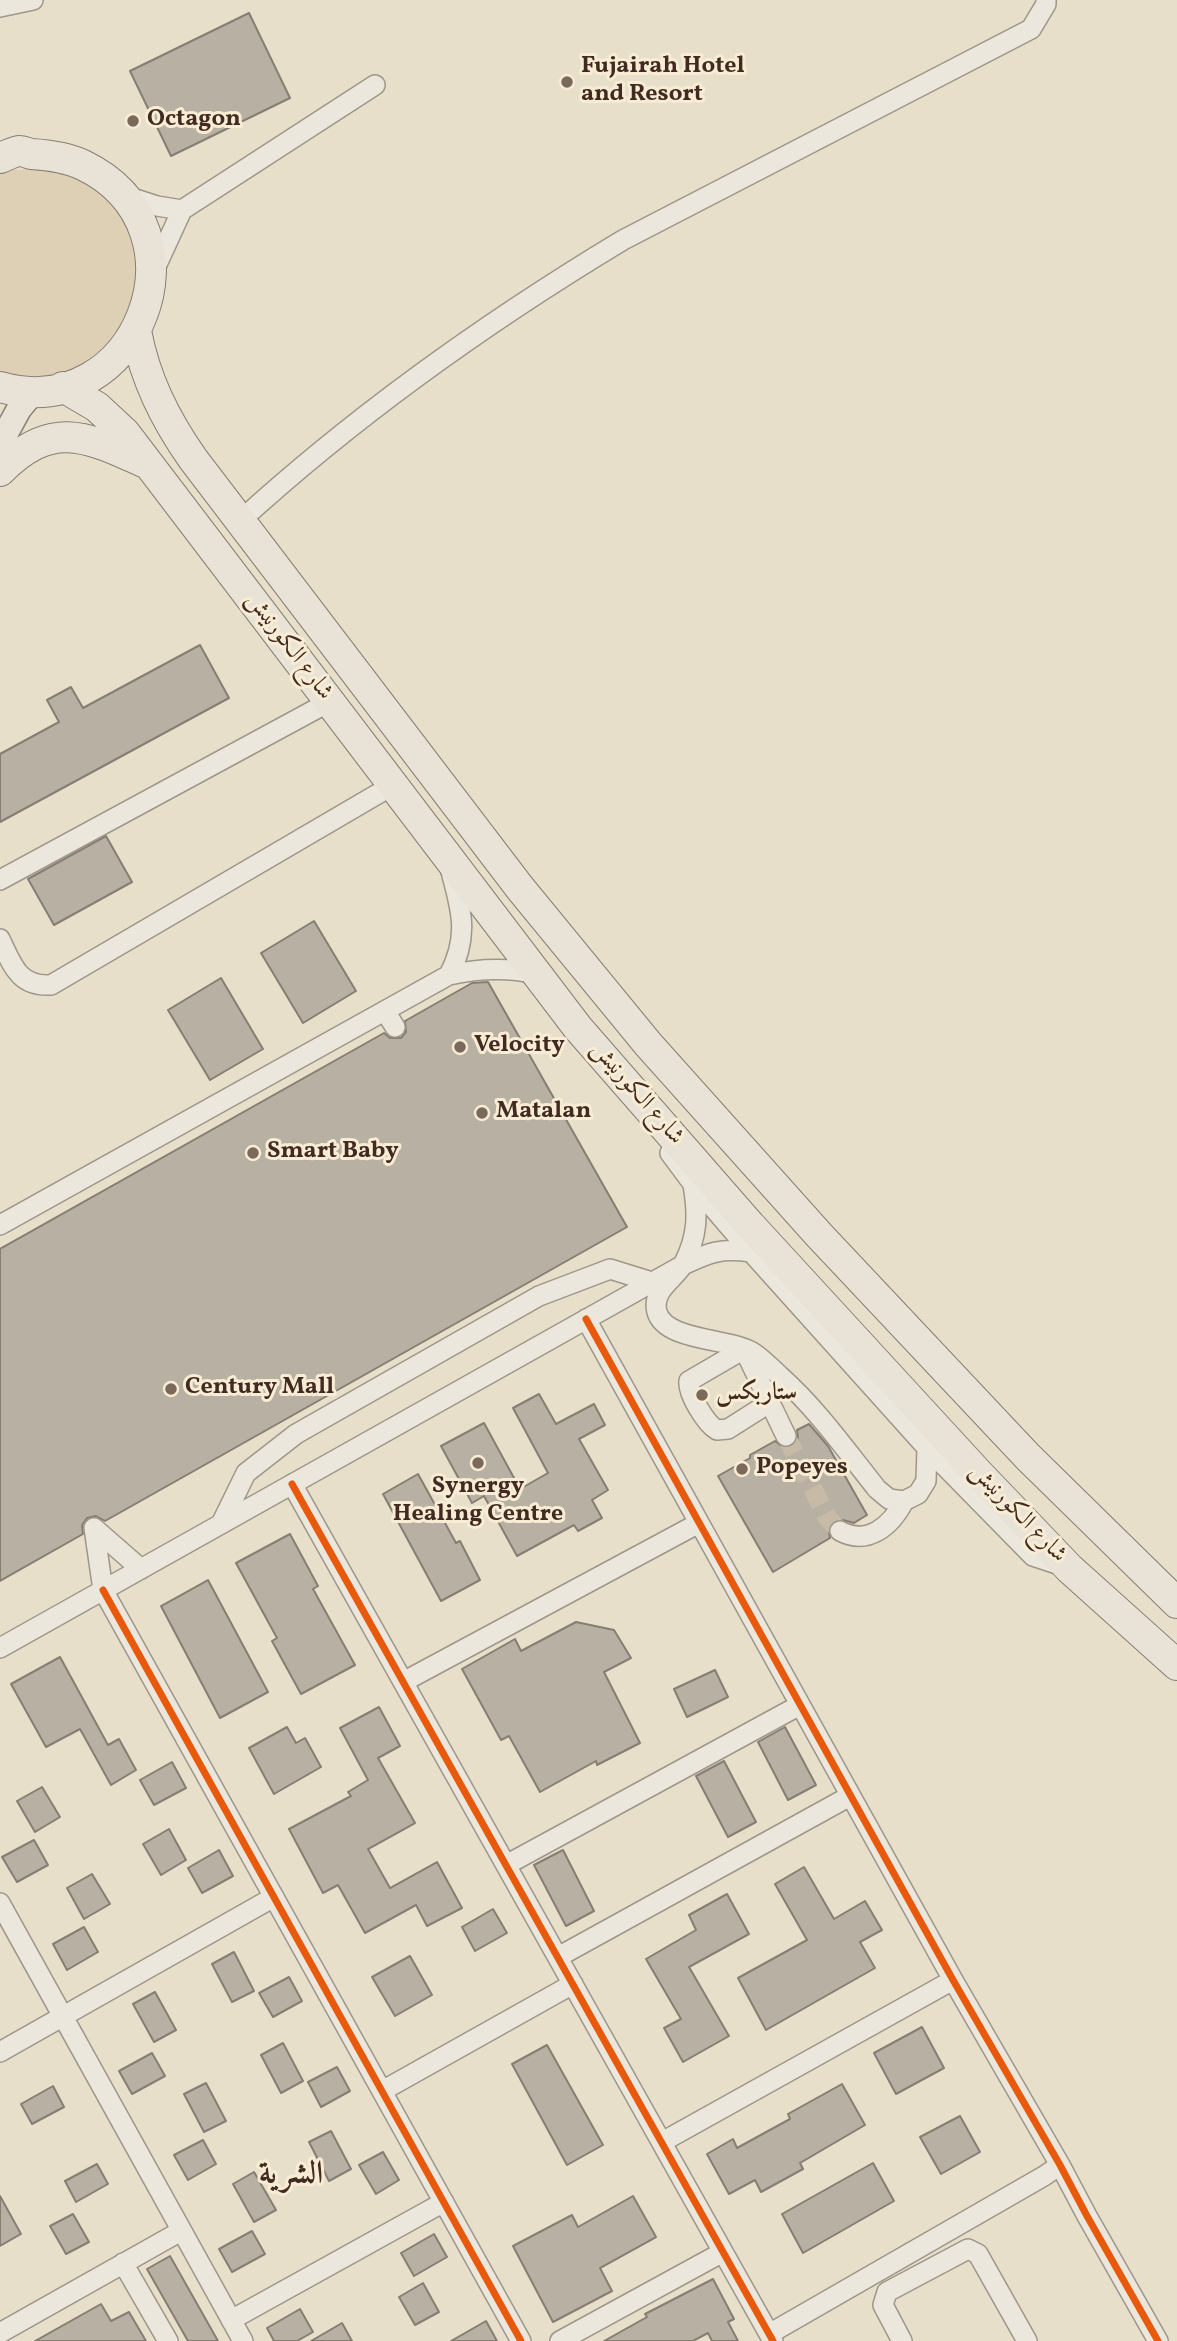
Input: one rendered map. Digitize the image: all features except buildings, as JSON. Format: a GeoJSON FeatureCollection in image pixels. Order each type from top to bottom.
{"type":"FeatureCollection","features":[{"type":"Feature","properties":{"kind":"highway"},"geometry":{"type":"LineString","coordinates":[[0,387],[33,392],[63,387],[85,379],[105,366],[122,350],[136,331],[149,296],[151,277],[145,233],[136,213],[123,195],[102,176],[77,162],[58,156],[7,149]]}},
{"type":"Feature","properties":{"kind":"highway","name":"شارع الكورنيش"},"geometry":{"type":"LineString","coordinates":[[136,331],[148,376],[167,419],[193,459],[520,888],[648,1044],[819,1235],[1028,1457],[1177,1603]]}},
{"type":"Feature","properties":{"kind":"highway","name":"شارع الكورنيش"},"geometry":{"type":"LineString","coordinates":[[63,387],[97,407],[125,433],[578,1028],[750,1225],[978,1473],[1070,1569],[1177,1665]]}},
{"type":"Feature","properties":{"kind":"highway"},"geometry":{"type":"LineString","coordinates":[[0,471],[26,448],[49,439],[64,437],[94,441],[150,465]]}},
{"type":"Feature","properties":{"kind":"main road"},"geometry":{"type":"LineString","coordinates":[[0,444],[19,409],[33,392]]}},
{"type":"Feature","properties":{"kind":"street"},"geometry":{"type":"LineString","coordinates":[[0,6],[33,0]]}},
{"type":"Feature","properties":{"kind":"street"},"geometry":{"type":"LineString","coordinates":[[239,522],[298,469],[356,423],[562,277],[623,240],[1031,29],[1046,5],[1046,0]]}},
{"type":"Feature","properties":{"kind":"street"},"geometry":{"type":"LineString","coordinates":[[151,277],[182,210],[375,85]]}},
{"type":"Feature","properties":{"kind":"street"},"geometry":{"type":"LineString","coordinates":[[123,195],[145,204],[182,210]]}},
{"type":"Feature","properties":{"kind":"street"},"geometry":{"type":"LineString","coordinates":[[0,880],[330,702]]}},
{"type":"Feature","properties":{"kind":"street"},"geometry":{"type":"LineString","coordinates":[[0,939],[20,976],[29,982],[51,985],[393,785]]}},
{"type":"Feature","properties":{"kind":"street"},"geometry":{"type":"LineString","coordinates":[[446,856],[463,927],[460,952],[449,975]]}},
{"type":"Feature","properties":{"kind":"street"},"geometry":{"type":"LineString","coordinates":[[0,1226],[390,1019],[449,975],[493,968],[537,974]]}},
{"type":"Feature","properties":{"kind":"street"},"geometry":{"type":"LineString","coordinates":[[578,1028],[693,1184],[927,1448],[1033,1556],[1070,1569]]}},
{"type":"Feature","properties":{"kind":"street"},"geometry":{"type":"LineString","coordinates":[[693,1184],[698,1215],[693,1240],[683,1265],[658,1296],[656,1311],[663,1324],[697,1338],[732,1343],[763,1361],[803,1397],[877,1489],[889,1499],[904,1501]]}},
{"type":"Feature","properties":{"kind":"street"},"geometry":{"type":"LineString","coordinates":[[0,1648],[683,1265],[708,1254],[729,1249],[751,1252]]}},
{"type":"Feature","properties":{"kind":"street"},"geometry":{"type":"LineString","coordinates":[[221,1524],[246,1473],[296,1434],[539,1296],[610,1269],[652,1282]]}},
{"type":"Feature","properties":{"kind":"street"},"geometry":{"type":"LineString","coordinates":[[586,1319],[850,1796],[1158,2341]]}},
{"type":"Feature","properties":{"kind":"street"},"geometry":{"type":"LineString","coordinates":[[744,1349],[786,1436]]}},
{"type":"Feature","properties":{"kind":"street"},"geometry":{"type":"LineString","coordinates":[[744,1349],[691,1378],[688,1388],[707,1421],[717,1430],[729,1429],[769,1403]]}},
{"type":"Feature","properties":{"kind":"street"},"geometry":{"type":"LineString","coordinates":[[841,1531],[863,1538],[874,1534],[892,1520],[904,1501],[918,1494],[926,1481],[927,1448]]}},
{"type":"Feature","properties":{"kind":"street"},"geometry":{"type":"LineString","coordinates":[[292,1484],[771,2337],[1060,2165]]}},
{"type":"Feature","properties":{"kind":"street"},"geometry":{"type":"LineString","coordinates":[[403,1682],[699,1523]]}},
{"type":"Feature","properties":{"kind":"street"},"geometry":{"type":"LineString","coordinates":[[141,1569],[94,1528],[103,1590],[521,2341]]}},
{"type":"Feature","properties":{"kind":"street"},"geometry":{"type":"LineString","coordinates":[[506,1865],[800,1705]]}},
{"type":"Feature","properties":{"kind":"street"},"geometry":{"type":"LineString","coordinates":[[558,1958],[850,1796]]}},
{"type":"Feature","properties":{"kind":"street"},"geometry":{"type":"LineString","coordinates":[[0,2052],[274,1897]]}},
{"type":"Feature","properties":{"kind":"street"},"geometry":{"type":"LineString","coordinates":[[0,1903],[243,2341]]}},
{"type":"Feature","properties":{"kind":"street"},"geometry":{"type":"LineString","coordinates":[[662,2142],[953,1980]]}},
{"type":"Feature","properties":{"kind":"street"},"geometry":{"type":"LineString","coordinates":[[382,2091],[573,1984]]}},
{"type":"Feature","properties":{"kind":"street"},"geometry":{"type":"LineString","coordinates":[[231,2319],[444,2202]]}},
{"type":"Feature","properties":{"kind":"street"},"geometry":{"type":"LineString","coordinates":[[0,2333],[181,2231]]}},
{"type":"Feature","properties":{"kind":"street"},"geometry":{"type":"LineString","coordinates":[[902,2341],[883,2305],[887,2292],[968,2249],[978,2254],[1027,2341]]}},
{"type":"Feature","properties":{"kind":"street"},"geometry":{"type":"LineString","coordinates":[[560,2341],[723,2252]]}},
{"type":"Feature","properties":{"kind":"street"},"geometry":{"type":"LineString","coordinates":[[123,2263],[167,2341]]}},
{"type":"Feature","properties":{"kind":"shaded area"},"geometry":{"type":"Polygon","coordinates":[[[40,169],[82,181],[95,189],[116,210],[129,234],[136,260],[135,287],[128,312],[114,336],[94,356],[69,370],[44,376],[0,372],[0,174],[13,170],[40,169]]]}},
{"type":"Feature","properties":{"kind":"tunnel"},"geometry":{"type":"LineString","coordinates":[[786,1436],[827,1517],[840,1531]]}},
{"type":"Feature","properties":{"kind":"cycle path"},"geometry":{"type":"LineString","coordinates":[[586,1319],[953,1980],[1158,2341]]}},
{"type":"Feature","properties":{"kind":"cycle path"},"geometry":{"type":"LineString","coordinates":[[292,1484],[773,2341]]}},
{"type":"Feature","properties":{"kind":"cycle path"},"geometry":{"type":"LineString","coordinates":[[103,1590],[521,2341]]}},
{"type":"Feature","properties":{"kind":"place","name":"Fujairah Hotel and Resort"},"geometry":{"type":"Point","coordinates":[567,82]}},
{"type":"Feature","properties":{"kind":"place","name":"Octagon"},"geometry":{"type":"Point","coordinates":[133,121]}},
{"type":"Feature","properties":{"kind":"place","name":"Velocity"},"geometry":{"type":"Point","coordinates":[460,1047]}},
{"type":"Feature","properties":{"kind":"place","name":"Matalan"},"geometry":{"type":"Point","coordinates":[482,1113]}},
{"type":"Feature","properties":{"kind":"place","name":"Smart Baby"},"geometry":{"type":"Point","coordinates":[253,1153]}},
{"type":"Feature","properties":{"kind":"place","name":"Century Mall"},"geometry":{"type":"Point","coordinates":[171,1389]}},
{"type":"Feature","properties":{"kind":"place","name":"ستاربكس"},"geometry":{"type":"Point","coordinates":[702,1395]}},
{"type":"Feature","properties":{"kind":"place","name":"Synergy Healing Centre"},"geometry":{"type":"Point","coordinates":[478,1463]}},
{"type":"Feature","properties":{"kind":"place","name":"Popeyes"},"geometry":{"type":"Point","coordinates":[742,1469]}},
{"type":"Feature","properties":{"kind":"district","name":"الشرية"},"geometry":{"type":"Point","coordinates":[291,2177]}}]}
